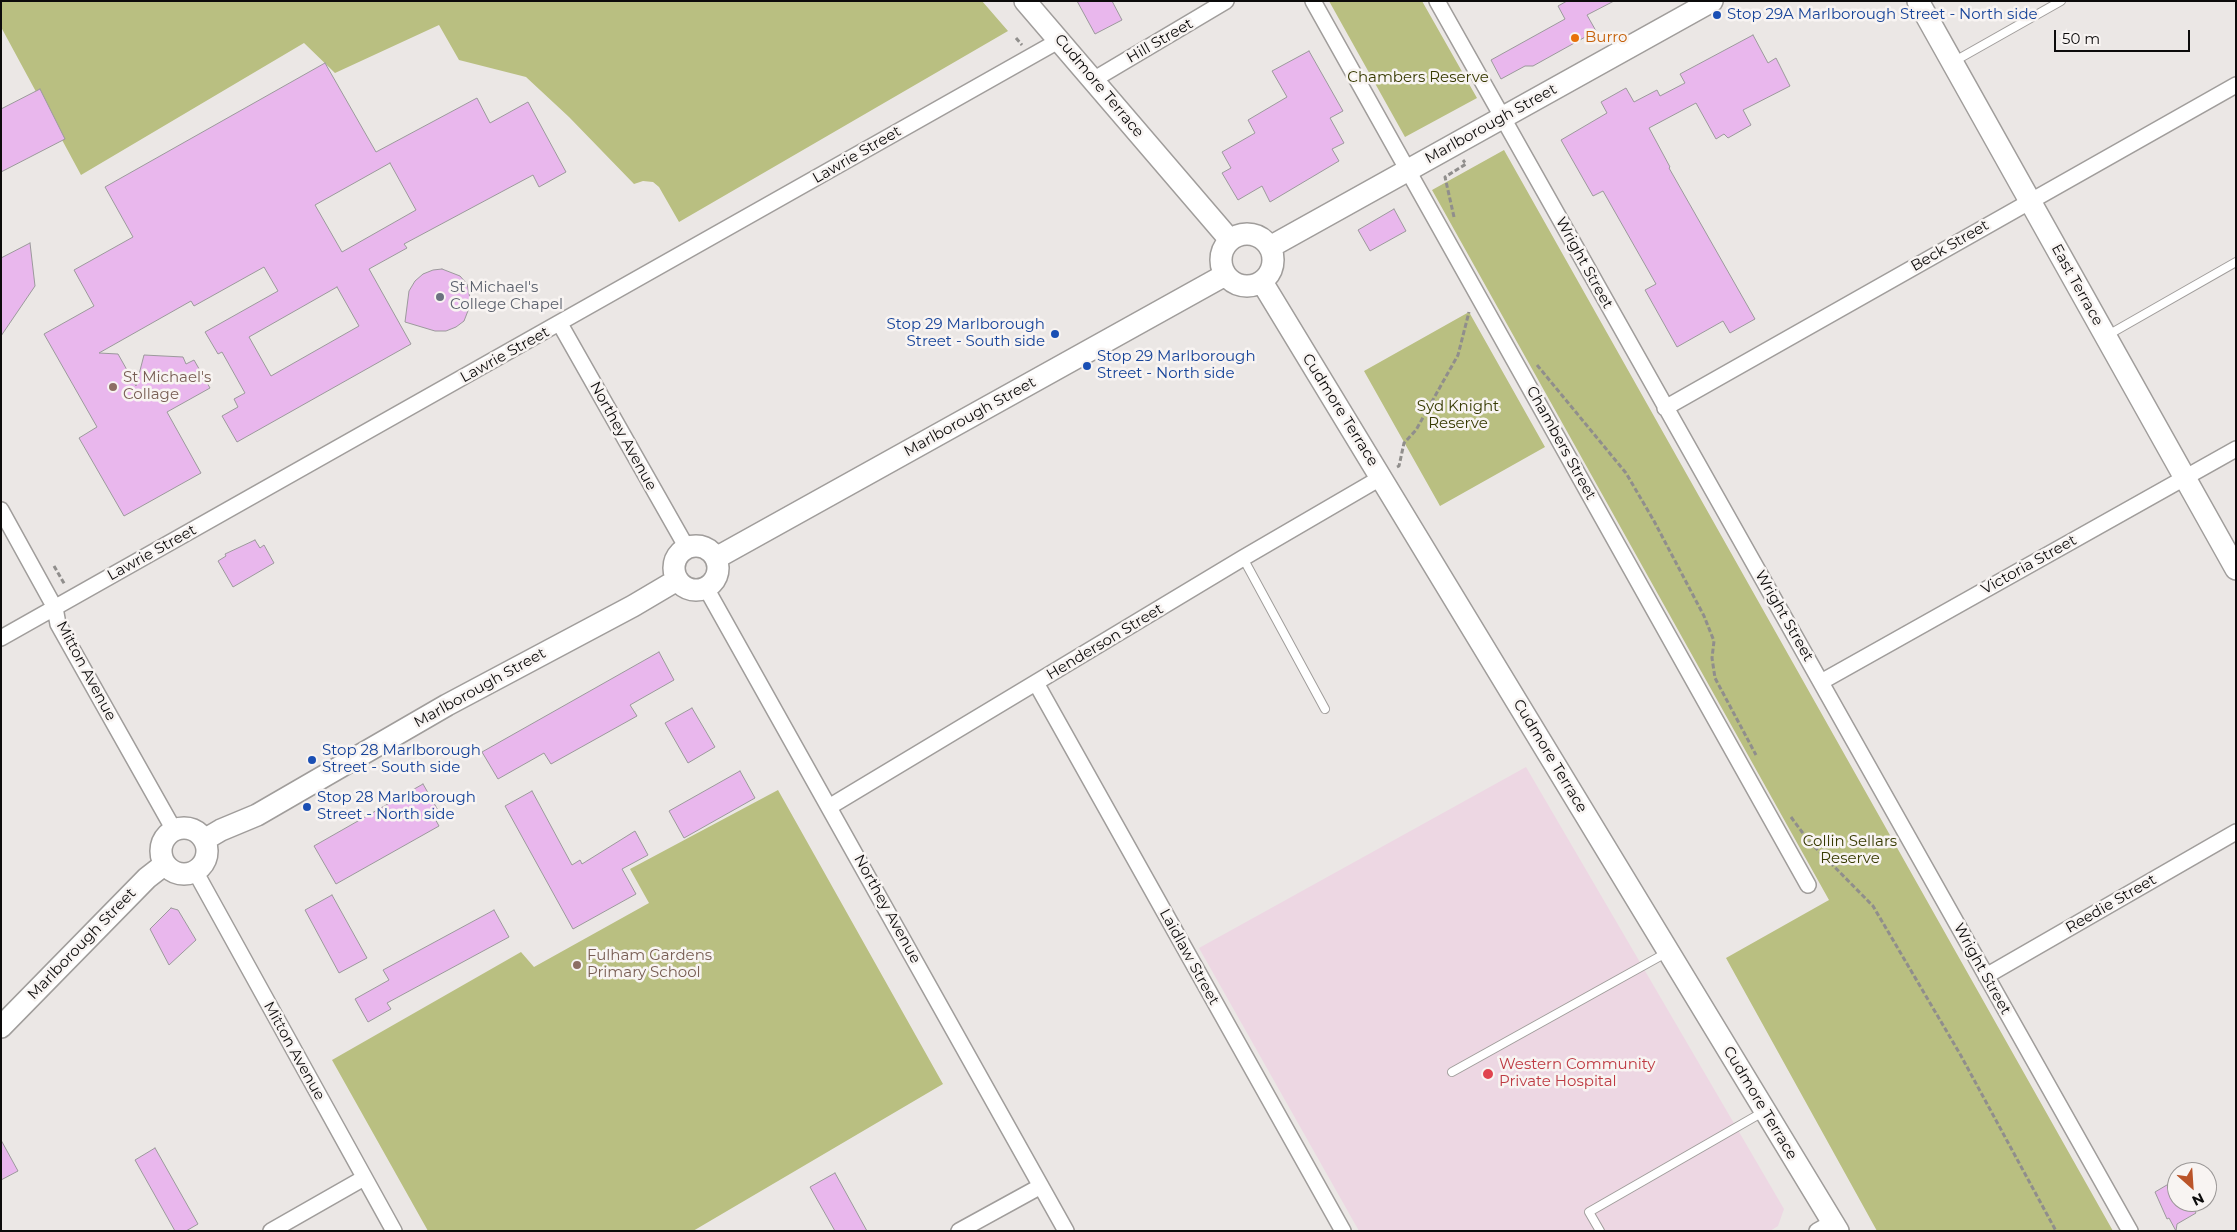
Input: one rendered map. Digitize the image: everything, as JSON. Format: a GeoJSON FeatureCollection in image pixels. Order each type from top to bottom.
{"type":"FeatureCollection","features":[{"type":"Feature","properties":{"kind":"street","name":"Cudmore Terrace"},"geometry":{"type":"LineString","coordinates":[[1025,1],[1230,240]]}},
{"type":"Feature","properties":{"kind":"street","name":"Hill Street"},"geometry":{"type":"LineString","coordinates":[[1092,80],[1226,1]]}},
{"type":"Feature","properties":{"kind":"street","name":"Chambers Street"},"geometry":{"type":"LineString","coordinates":[[1313,1],[1808,885]]}},
{"type":"Feature","properties":{"kind":"street","name":"Wright Street"},"geometry":{"type":"LineString","coordinates":[[1437,1],[2130,1231]]}},
{"type":"Feature","properties":{"kind":"street","name":"Marlborough Street"},"geometry":{"type":"LineString","coordinates":[[1270,247],[1712,1]]}},
{"type":"Feature","properties":{"kind":"street","name":"East Terrace"},"geometry":{"type":"LineString","coordinates":[[1918,1],[2236,569]]}},
{"type":"Feature","properties":{"kind":"street","name":"Lawrie Street"},"geometry":{"type":"LineString","coordinates":[[1,638],[1060,40]]}},
{"type":"Feature","properties":{"kind":"street","name":"Beck Street"},"geometry":{"type":"LineString","coordinates":[[1665,408],[2236,85]]}},
{"type":"Feature","properties":{"kind":"street"},"geometry":{"type":"LineString","coordinates":[[1246,234],[1256,235],[1270,247],[1274,258],[1272,269],[1262,282],[1246,286],[1238,285],[1225,275],[1221,258],[1224,247],[1230,240],[1246,234]]}},
{"type":"Feature","properties":{"kind":"street","name":"Marlborough Street"},"geometry":{"type":"LineString","coordinates":[[716,558],[1225,275]]}},
{"type":"Feature","properties":{"kind":"street","name":"Cudmore Terrace"},"geometry":{"type":"LineString","coordinates":[[1262,282],[1382,477],[1764,1111],[1829,1228]]}},
{"type":"Feature","properties":{"kind":"street","name":"Northey Avenue"},"geometry":{"type":"LineString","coordinates":[[560,324],[687,548]]}},
{"type":"Feature","properties":{"kind":"street","name":"Victoria Street"},"geometry":{"type":"LineString","coordinates":[[1822,682],[2236,449]]}},
{"type":"Feature","properties":{"kind":"street","name":"Henderson Street"},"geometry":{"type":"LineString","coordinates":[[830,807],[1382,477]]}},
{"type":"Feature","properties":{"kind":"street","name":"Mitton Avenue"},"geometry":{"type":"LineString","coordinates":[[1,510],[55,608],[58,624],[174,830]]}},
{"type":"Feature","properties":{"kind":"street"},"geometry":{"type":"LineString","coordinates":[[696,546],[704,548],[716,558],[718,568],[716,577],[706,588],[699,590],[687,588],[677,580],[674,565],[681,552],[687,548],[696,546]]}},
{"type":"Feature","properties":{"kind":"street","name":"Marlborough Street"},"geometry":{"type":"LineString","coordinates":[[204,840],[221,830],[257,815],[447,705],[633,606],[677,580]]}},
{"type":"Feature","properties":{"kind":"street","name":"Northey Avenue"},"geometry":{"type":"LineString","coordinates":[[706,588],[1066,1231]]}},
{"type":"Feature","properties":{"kind":"street","name":"Laidlaw Street"},"geometry":{"type":"LineString","coordinates":[[1036,683],[1343,1231]]}},
{"type":"Feature","properties":{"kind":"street"},"geometry":{"type":"LineString","coordinates":[[192,829],[204,840],[207,850],[206,859],[195,871],[188,874],[176,872],[165,864],[161,849],[164,840],[174,830],[192,829]]}},
{"type":"Feature","properties":{"kind":"street","name":"Reedie Street"},"geometry":{"type":"LineString","coordinates":[[1986,976],[2236,832]]}},
{"type":"Feature","properties":{"kind":"street","name":"Marlborough Street"},"geometry":{"type":"LineString","coordinates":[[1,1027],[147,878],[165,864]]}},
{"type":"Feature","properties":{"kind":"street","name":"Mitton Avenue"},"geometry":{"type":"LineString","coordinates":[[195,871],[394,1231]]}},
{"type":"Feature","properties":{"kind":"street"},"geometry":{"type":"LineString","coordinates":[[270,1231],[364,1178]]}},
{"type":"Feature","properties":{"kind":"street"},"geometry":{"type":"LineString","coordinates":[[958,1231],[1041,1186]]}},
{"type":"Feature","properties":{"kind":"lane"},"geometry":{"type":"LineString","coordinates":[[1953,62],[2061,1]]}},
{"type":"Feature","properties":{"kind":"lane"},"geometry":{"type":"LineString","coordinates":[[2106,336],[2236,262]]}},
{"type":"Feature","properties":{"kind":"lane"},"geometry":{"type":"LineString","coordinates":[[1244,558],[1325,709]]}},
{"type":"Feature","properties":{"kind":"lane"},"geometry":{"type":"LineString","coordinates":[[1452,1072],[1668,952]]}},
{"type":"Feature","properties":{"kind":"lane"},"geometry":{"type":"LineString","coordinates":[[1600,1231],[1589,1212],[1764,1111]]}},
{"type":"Feature","properties":{"kind":"path"},"geometry":{"type":"LineString","coordinates":[[1455,222],[1445,177],[1466,164],[1463,159]]}},
{"type":"Feature","properties":{"kind":"path"},"geometry":{"type":"LineString","coordinates":[[1382,477],[1399,466],[1404,443],[1416,430],[1458,355],[1469,312],[1484,305]]}},
{"type":"Feature","properties":{"kind":"path"},"geometry":{"type":"LineString","coordinates":[[1532,359],[1626,473],[1654,521],[1704,616],[1714,641],[1712,658],[1715,678],[1760,761]]}},
{"type":"Feature","properties":{"kind":"path"},"geometry":{"type":"LineString","coordinates":[[1786,811],[1808,840],[1873,906],[1960,1054],[2056,1231]]}},
{"type":"Feature","properties":{"kind":"shaded area","name":"Western Community Private Hospital"},"geometry":{"type":"Polygon","coordinates":[[[1526,767],[1784,1209],[1778,1226],[1770,1231],[1359,1231],[1199,948],[1526,767]]]}},
{"type":"Feature","properties":{"kind":"green space"},"geometry":{"type":"Polygon","coordinates":[[[1,1],[982,1],[1008,31],[679,222],[659,187],[653,182],[643,181],[634,184],[569,117],[526,77],[459,60],[439,25],[335,73],[304,43],[81,175],[1,27],[1,1]]]}},
{"type":"Feature","properties":{"kind":"green space","name":"Chambers Reserve"},"geometry":{"type":"Polygon","coordinates":[[[1329,1],[1422,1],[1477,98],[1405,137],[1329,1]]]}},
{"type":"Feature","properties":{"kind":"green space","name":"Collin Sellars Reserve"},"geometry":{"type":"Polygon","coordinates":[[[1504,150],[2113,1231],[1877,1231],[1726,958],[1829,900],[1432,190],[1504,150]]]}},
{"type":"Feature","properties":{"kind":"green space","name":"Syd Knight Reserve"},"geometry":{"type":"Polygon","coordinates":[[[1469,312],[1545,447],[1440,506],[1364,371],[1469,312]]]}},
{"type":"Feature","properties":{"kind":"green space"},"geometry":{"type":"Polygon","coordinates":[[[778,790],[943,1084],[693,1231],[428,1231],[332,1060],[521,952],[534,967],[649,903],[630,869],[778,790]]]}},
{"type":"Feature","properties":{"kind":"building"},"geometry":{"type":"Polygon","coordinates":[[[1077,1],[1112,1],[1122,20],[1095,34],[1077,1]]]}},
{"type":"Feature","properties":{"kind":"building"},"geometry":{"type":"Polygon","coordinates":[[[1567,1],[1614,1],[1587,15],[1596,31],[1533,66],[1525,66],[1501,79],[1491,60],[1565,19],[1558,6],[1567,1]]]}},
{"type":"Feature","properties":{"kind":"building"},"geometry":{"type":"Polygon","coordinates":[[[1753,35],[1768,63],[1776,58],[1790,86],[1743,110],[1751,125],[1728,138],[1724,134],[1716,139],[1696,103],[1649,128],[1669,168],[1755,319],[1730,333],[1723,321],[1677,347],[1645,290],[1656,284],[1603,191],[1593,196],[1561,140],[1607,113],[1601,102],[1626,88],[1634,102],[1657,90],[1660,96],[1685,83],[1680,74],[1753,35]]]}},
{"type":"Feature","properties":{"kind":"building"},"geometry":{"type":"Polygon","coordinates":[[[1309,51],[1343,111],[1330,118],[1344,143],[1332,149],[1339,161],[1270,202],[1262,186],[1238,200],[1222,173],[1231,168],[1222,152],[1255,133],[1248,120],[1287,97],[1272,71],[1309,51]]]}},
{"type":"Feature","properties":{"kind":"building"},"geometry":{"type":"Polygon","coordinates":[[[325,63],[376,152],[477,98],[490,123],[528,102],[566,172],[539,187],[533,175],[404,244],[407,248],[369,269],[411,344],[237,442],[222,416],[238,407],[234,399],[245,393],[222,352],[218,354],[205,332],[278,291],[264,267],[194,306],[191,301],[99,353],[118,354],[136,386],[144,355],[183,357],[186,364],[194,360],[210,388],[167,412],[201,473],[124,516],[79,438],[97,427],[44,334],[94,306],[74,270],[133,237],[105,187],[325,63]],[[390,163],[315,205],[342,252],[416,210],[390,163]],[[337,287],[249,337],[271,376],[359,326],[337,287]]]}},
{"type":"Feature","properties":{"kind":"building"},"geometry":{"type":"Polygon","coordinates":[[[40,89],[65,139],[1,172],[1,109],[40,89]]]}},
{"type":"Feature","properties":{"kind":"building"},"geometry":{"type":"Polygon","coordinates":[[[1394,209],[1406,231],[1370,251],[1358,230],[1394,209]]]}},
{"type":"Feature","properties":{"kind":"building"},"geometry":{"type":"Polygon","coordinates":[[[30,243],[35,286],[1,336],[1,258],[30,243]]]}},
{"type":"Feature","properties":{"kind":"building","name":"St Michael's College Chapel"},"geometry":{"type":"Polygon","coordinates":[[[442,269],[460,276],[467,284],[471,303],[464,321],[446,331],[435,331],[405,322],[409,291],[415,281],[423,274],[442,269]]]}},
{"type":"Feature","properties":{"kind":"building"},"geometry":{"type":"Polygon","coordinates":[[[255,540],[260,548],[264,545],[274,563],[233,587],[218,561],[226,556],[225,554],[255,540]]]}},
{"type":"Feature","properties":{"kind":"building"},"geometry":{"type":"Polygon","coordinates":[[[659,652],[674,680],[630,705],[637,716],[551,764],[544,753],[498,779],[482,752],[659,652]]]}},
{"type":"Feature","properties":{"kind":"building"},"geometry":{"type":"Polygon","coordinates":[[[692,708],[715,747],[688,763],[665,723],[692,708]]]}},
{"type":"Feature","properties":{"kind":"building"},"geometry":{"type":"Polygon","coordinates":[[[740,771],[755,798],[684,838],[669,811],[740,771]]]}},
{"type":"Feature","properties":{"kind":"building"},"geometry":{"type":"Polygon","coordinates":[[[423,784],[439,812],[433,815],[439,826],[336,884],[314,846],[423,784]]]}},
{"type":"Feature","properties":{"kind":"building"},"geometry":{"type":"Polygon","coordinates":[[[532,791],[572,865],[580,860],[582,864],[635,831],[648,855],[622,869],[636,894],[573,929],[505,806],[532,791]]]}},
{"type":"Feature","properties":{"kind":"building"},"geometry":{"type":"Polygon","coordinates":[[[332,895],[367,958],[339,973],[305,910],[332,895]]]}},
{"type":"Feature","properties":{"kind":"building"},"geometry":{"type":"Polygon","coordinates":[[[171,908],[178,910],[196,940],[169,965],[150,929],[171,908]]]}},
{"type":"Feature","properties":{"kind":"building"},"geometry":{"type":"Polygon","coordinates":[[[494,910],[509,937],[387,1003],[391,1009],[368,1022],[355,999],[389,980],[383,970],[494,910]]]}},
{"type":"Feature","properties":{"kind":"building"},"geometry":{"type":"Polygon","coordinates":[[[1,1140],[18,1171],[1,1180],[1,1140]]]}},
{"type":"Feature","properties":{"kind":"building"},"geometry":{"type":"Polygon","coordinates":[[[155,1148],[198,1224],[186,1231],[175,1231],[135,1160],[155,1148]]]}},
{"type":"Feature","properties":{"kind":"building"},"geometry":{"type":"Polygon","coordinates":[[[835,1173],[867,1231],[835,1231],[810,1187],[835,1173]]]}},
{"type":"Feature","properties":{"kind":"building"},"geometry":{"type":"Polygon","coordinates":[[[2167,1185],[2167,1212],[2196,1213],[2177,1224],[2176,1231],[2169,1218],[2167,1219],[2155,1192],[2167,1185]]]}},
{"type":"Feature","properties":{"kind":"place","name":"Stop 29A Marlborough Street - North side"},"geometry":{"type":"Point","coordinates":[1717,15]}},
{"type":"Feature","properties":{"kind":"place","name":"Burro"},"geometry":{"type":"Point","coordinates":[1575,38]}},
{"type":"Feature","properties":{"kind":"place","name":"St Michael's College Chapel"},"geometry":{"type":"Point","coordinates":[440,297]}},
{"type":"Feature","properties":{"kind":"place","name":"Stop 29 Marlborough Street - South side"},"geometry":{"type":"Point","coordinates":[1055,334]}},
{"type":"Feature","properties":{"kind":"place","name":"Stop 29 Marlborough Street - North side"},"geometry":{"type":"Point","coordinates":[1087,366]}},
{"type":"Feature","properties":{"kind":"place","name":"St Michael's Collage"},"geometry":{"type":"Point","coordinates":[113,387]}},
{"type":"Feature","properties":{"kind":"place","name":"Stop 28 Marlborough Street - South side"},"geometry":{"type":"Point","coordinates":[312,760]}},
{"type":"Feature","properties":{"kind":"place","name":"Stop 28 Marlborough Street - North side"},"geometry":{"type":"Point","coordinates":[307,807]}},
{"type":"Feature","properties":{"kind":"place","name":"Fulham Gardens Primary School"},"geometry":{"type":"Point","coordinates":[577,965]}},
{"type":"Feature","properties":{"kind":"place","name":"Western Community Private Hospital"},"geometry":{"type":"Point","coordinates":[1488,1074]}}]}
